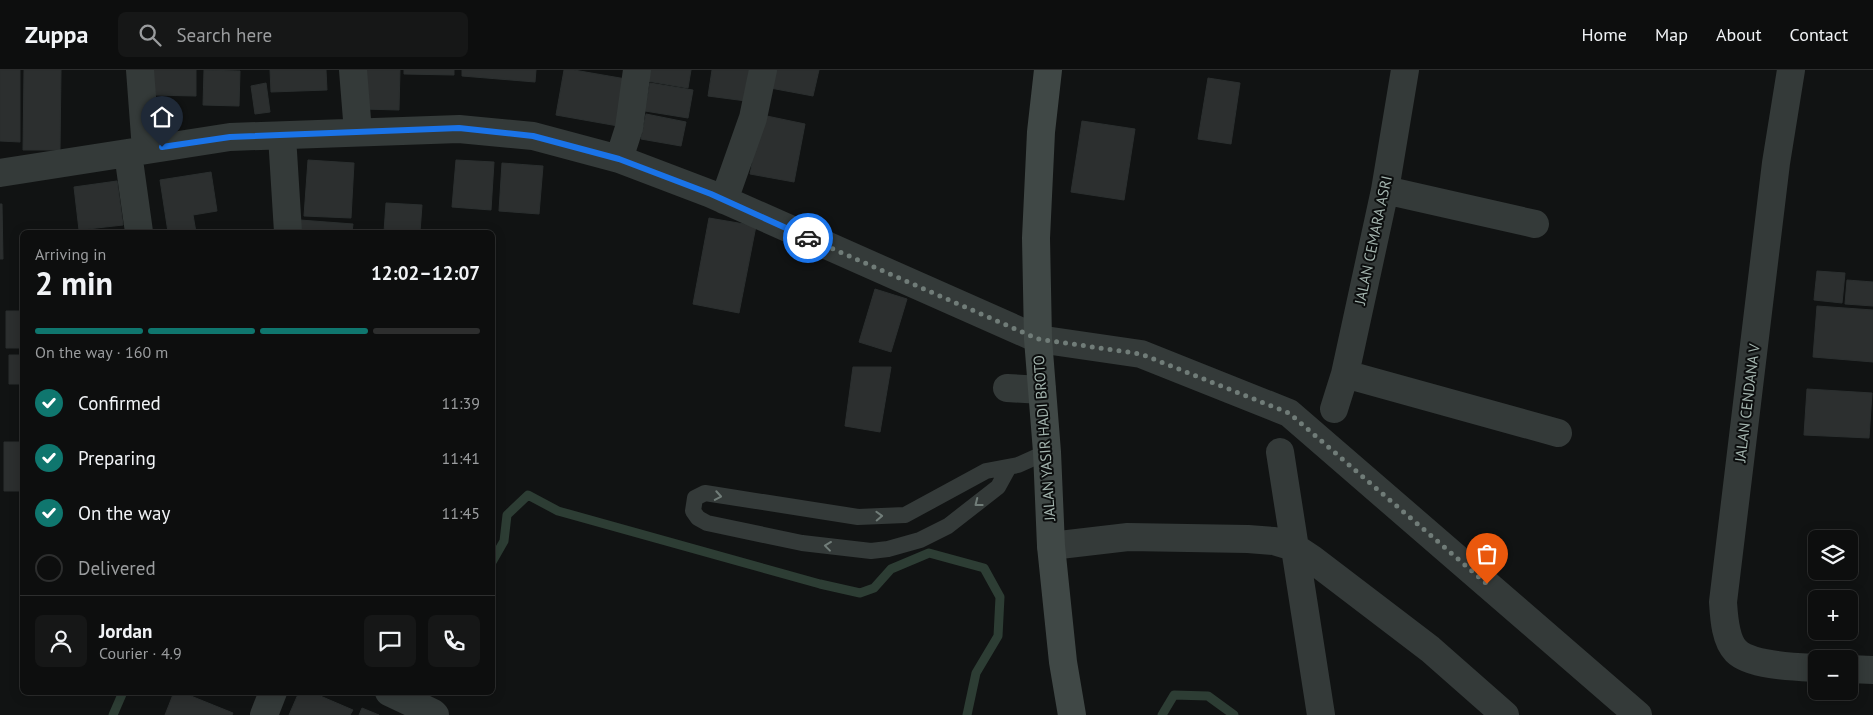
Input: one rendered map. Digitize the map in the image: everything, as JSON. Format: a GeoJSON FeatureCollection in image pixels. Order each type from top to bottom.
{"type":"FeatureCollection","features":[{"type":"Feature","properties":{"kind":"street"},"geometry":{"type":"LineString","coordinates":[[139,230],[137,151],[140,70]]}},
{"type":"Feature","properties":{"kind":"street"},"geometry":{"type":"LineString","coordinates":[[353,70],[358,132]]}},
{"type":"Feature","properties":{"kind":"street"},"geometry":{"type":"LineString","coordinates":[[619,159],[630,128],[637,70]]}},
{"type":"Feature","properties":{"kind":"street"},"geometry":{"type":"LineString","coordinates":[[724,200],[753,118],[762,70]]}},
{"type":"Feature","properties":{"kind":"street","name":"JALAN YASIR HADI BROTO"},"geometry":{"type":"LineString","coordinates":[[1048,70],[1041,132],[1036,238],[1038,339],[1051,546],[1063,662],[1072,715]]}},
{"type":"Feature","properties":{"kind":"street","name":"JALAN CEMARA ASRI"},"geometry":{"type":"LineString","coordinates":[[1334,409],[1345,374],[1385,190],[1405,70]]}},
{"type":"Feature","properties":{"kind":"street","name":"JALAN CENDANA V"},"geometry":{"type":"LineString","coordinates":[[1791,70],[1776,163],[1724,593],[1724,618],[1734,650],[1744,657],[1787,667],[1808,668]]}},
{"type":"Feature","properties":{"kind":"street"},"geometry":{"type":"LineString","coordinates":[[0,173],[230,137],[459,128],[524,135],[619,159],[724,200],[1038,339],[1141,354],[1289,413],[1638,715]]}},
{"type":"Feature","properties":{"kind":"street"},"geometry":{"type":"LineString","coordinates":[[282,136],[288,230]]}},
{"type":"Feature","properties":{"kind":"street"},"geometry":{"type":"LineString","coordinates":[[1385,190],[1536,224]]}},
{"type":"Feature","properties":{"kind":"street"},"geometry":{"type":"LineString","coordinates":[[1345,374],[1558,433]]}},
{"type":"Feature","properties":{"kind":"street"},"geometry":{"type":"LineString","coordinates":[[1007,388],[1042,390]]}},
{"type":"Feature","properties":{"kind":"street"},"geometry":{"type":"LineString","coordinates":[[1280,452],[1320,715]]}},
{"type":"Feature","properties":{"kind":"street"},"geometry":{"type":"LineString","coordinates":[[1051,546],[1128,537],[1248,539],[1274,541],[1294,548],[1312,559],[1430,649],[1505,715]]}},
{"type":"Feature","properties":{"kind":"street"},"geometry":{"type":"LineString","coordinates":[[1858,669],[1873,670]]}},
{"type":"Feature","properties":{"kind":"street"},"geometry":{"type":"LineString","coordinates":[[264,715],[272,695]]}},
{"type":"Feature","properties":{"kind":"street"},"geometry":{"type":"LineString","coordinates":[[395,695],[435,715]]}},
{"type":"Feature","properties":{"kind":"lane"},"geometry":{"type":"LineString","coordinates":[[1009,467],[998,487],[948,526],[920,540],[888,549],[871,551],[802,543],[706,523],[692,511],[695,498],[705,493],[858,517],[906,515],[986,471],[1009,467],[1046,452]]}},
{"type":"Feature","properties":{"kind":"building"},"geometry":{"type":"Polygon","coordinates":[[[0,70],[20,70],[20,142],[0,141],[0,70]]]}},
{"type":"Feature","properties":{"kind":"building"},"geometry":{"type":"Polygon","coordinates":[[[24,70],[61,70],[60,150],[23,150],[24,70]]]}},
{"type":"Feature","properties":{"kind":"building"},"geometry":{"type":"Polygon","coordinates":[[[151,70],[196,70],[196,96],[151,95],[151,70]]]}},
{"type":"Feature","properties":{"kind":"building"},"geometry":{"type":"Polygon","coordinates":[[[204,70],[240,71],[239,106],[203,105],[204,70]]]}},
{"type":"Feature","properties":{"kind":"building"},"geometry":{"type":"Polygon","coordinates":[[[270,70],[326,70],[327,90],[271,92],[270,70]]]}},
{"type":"Feature","properties":{"kind":"building"},"geometry":{"type":"Polygon","coordinates":[[[364,70],[400,70],[399,110],[363,109],[364,70]]]}},
{"type":"Feature","properties":{"kind":"building"},"geometry":{"type":"Polygon","coordinates":[[[404,70],[454,70],[454,75],[404,74],[404,70]]]}},
{"type":"Feature","properties":{"kind":"building"},"geometry":{"type":"Polygon","coordinates":[[[462,70],[536,70],[535,82],[462,76],[462,70]]]}},
{"type":"Feature","properties":{"kind":"building"},"geometry":{"type":"Polygon","coordinates":[[[564,70],[626,79],[618,126],[556,115],[564,70]]]}},
{"type":"Feature","properties":{"kind":"building"},"geometry":{"type":"Polygon","coordinates":[[[649,70],[691,70],[688,88],[647,81],[649,70]]]}},
{"type":"Feature","properties":{"kind":"building"},"geometry":{"type":"Polygon","coordinates":[[[712,70],[751,70],[746,101],[708,96],[712,70]]]}},
{"type":"Feature","properties":{"kind":"building"},"geometry":{"type":"Polygon","coordinates":[[[769,70],[819,70],[813,96],[765,87],[769,70]]]}},
{"type":"Feature","properties":{"kind":"building"},"geometry":{"type":"Polygon","coordinates":[[[1208,78],[1240,83],[1231,144],[1198,139],[1208,78]]]}},
{"type":"Feature","properties":{"kind":"building"},"geometry":{"type":"Polygon","coordinates":[[[266,83],[270,112],[255,114],[251,86],[266,83]]]}},
{"type":"Feature","properties":{"kind":"building"},"geometry":{"type":"Polygon","coordinates":[[[650,83],[693,90],[688,118],[645,111],[650,83]]]}},
{"type":"Feature","properties":{"kind":"building"},"geometry":{"type":"Polygon","coordinates":[[[646,114],[686,122],[681,146],[641,139],[646,114]]]}},
{"type":"Feature","properties":{"kind":"building"},"geometry":{"type":"Polygon","coordinates":[[[762,115],[805,124],[794,182],[750,174],[762,115]]]}},
{"type":"Feature","properties":{"kind":"building"},"geometry":{"type":"Polygon","coordinates":[[[1082,121],[1135,129],[1124,200],[1071,192],[1082,121]]]}},
{"type":"Feature","properties":{"kind":"building"},"geometry":{"type":"Polygon","coordinates":[[[308,160],[354,163],[351,218],[304,216],[308,160]]]}},
{"type":"Feature","properties":{"kind":"building"},"geometry":{"type":"Polygon","coordinates":[[[456,160],[494,162],[491,210],[452,207],[456,160]]]}},
{"type":"Feature","properties":{"kind":"building"},"geometry":{"type":"Polygon","coordinates":[[[502,163],[543,166],[539,214],[499,211],[502,163]]]}},
{"type":"Feature","properties":{"kind":"building"},"geometry":{"type":"Polygon","coordinates":[[[211,172],[217,211],[193,215],[196,230],[168,230],[160,180],[211,172]]]}},
{"type":"Feature","properties":{"kind":"building"},"geometry":{"type":"Polygon","coordinates":[[[117,181],[123,225],[79,230],[74,187],[117,181]]]}},
{"type":"Feature","properties":{"kind":"building"},"geometry":{"type":"Polygon","coordinates":[[[386,203],[422,205],[420,230],[384,230],[386,203]]]}},
{"type":"Feature","properties":{"kind":"building"},"geometry":{"type":"Polygon","coordinates":[[[0,204],[2,204],[3,259],[0,259],[0,204]]]}},
{"type":"Feature","properties":{"kind":"building"},"geometry":{"type":"Polygon","coordinates":[[[709,218],[756,226],[739,313],[693,304],[709,218]]]}},
{"type":"Feature","properties":{"kind":"building"},"geometry":{"type":"Polygon","coordinates":[[[300,220],[353,224],[352,230],[299,230],[300,220]]]}},
{"type":"Feature","properties":{"kind":"building"},"geometry":{"type":"Polygon","coordinates":[[[1817,271],[1845,273],[1842,303],[1814,300],[1817,271]]]}},
{"type":"Feature","properties":{"kind":"building"},"geometry":{"type":"Polygon","coordinates":[[[1847,280],[1873,282],[1873,306],[1845,304],[1847,280]]]}},
{"type":"Feature","properties":{"kind":"building"},"geometry":{"type":"Polygon","coordinates":[[[875,289],[907,299],[891,352],[859,342],[875,289]]]}},
{"type":"Feature","properties":{"kind":"building"},"geometry":{"type":"Polygon","coordinates":[[[1817,306],[1873,310],[1873,362],[1813,357],[1817,306]]]}},
{"type":"Feature","properties":{"kind":"building"},"geometry":{"type":"Polygon","coordinates":[[[6,311],[20,311],[20,348],[6,348],[6,311]]]}},
{"type":"Feature","properties":{"kind":"building"},"geometry":{"type":"Polygon","coordinates":[[[9,355],[20,355],[20,384],[9,384],[9,355]]]}},
{"type":"Feature","properties":{"kind":"building"},"geometry":{"type":"Polygon","coordinates":[[[853,367],[891,367],[880,432],[845,426],[853,367]]]}},
{"type":"Feature","properties":{"kind":"building"},"geometry":{"type":"Polygon","coordinates":[[[1807,389],[1872,393],[1869,438],[1804,435],[1807,389]]]}},
{"type":"Feature","properties":{"kind":"building"},"geometry":{"type":"Polygon","coordinates":[[[4,442],[20,442],[20,491],[4,491],[4,442]]]}},
{"type":"Feature","properties":{"kind":"building"},"geometry":{"type":"Polygon","coordinates":[[[173,695],[188,695],[233,713],[232,715],[165,715],[173,695]]]}},
{"type":"Feature","properties":{"kind":"building"},"geometry":{"type":"Polygon","coordinates":[[[298,695],[318,695],[353,710],[350,715],[289,715],[298,695]]]}},
{"type":"Feature","properties":{"kind":"building"},"geometry":{"type":"Polygon","coordinates":[[[362,708],[379,715],[359,715],[362,708]]]}},
{"type":"Feature","properties":{"kind":"waterway"},"geometry":{"type":"LineString","coordinates":[[495,557],[504,541],[507,515],[528,495],[558,511],[820,584],[860,593],[874,588],[891,569],[929,553],[984,568],[1000,597],[998,636],[976,673],[967,715]]}},
{"type":"Feature","properties":{"kind":"waterway"},"geometry":{"type":"LineString","coordinates":[[113,715],[122,695]]}},
{"type":"Feature","properties":{"kind":"waterway"},"geometry":{"type":"LineString","coordinates":[[1162,715],[1174,695],[1208,696],[1234,715]]}},
{"type":"Feature","properties":{"kind":"way so far"},"geometry":{"type":"LineString","coordinates":[[808,238],[1038,339],[1141,354],[1289,413],[1487,584]]}},
{"type":"Feature","properties":{"kind":"route"},"geometry":{"type":"LineString","coordinates":[[162,147],[230,137],[459,128],[533,136],[619,159],[711,194],[808,238]]}}]}
